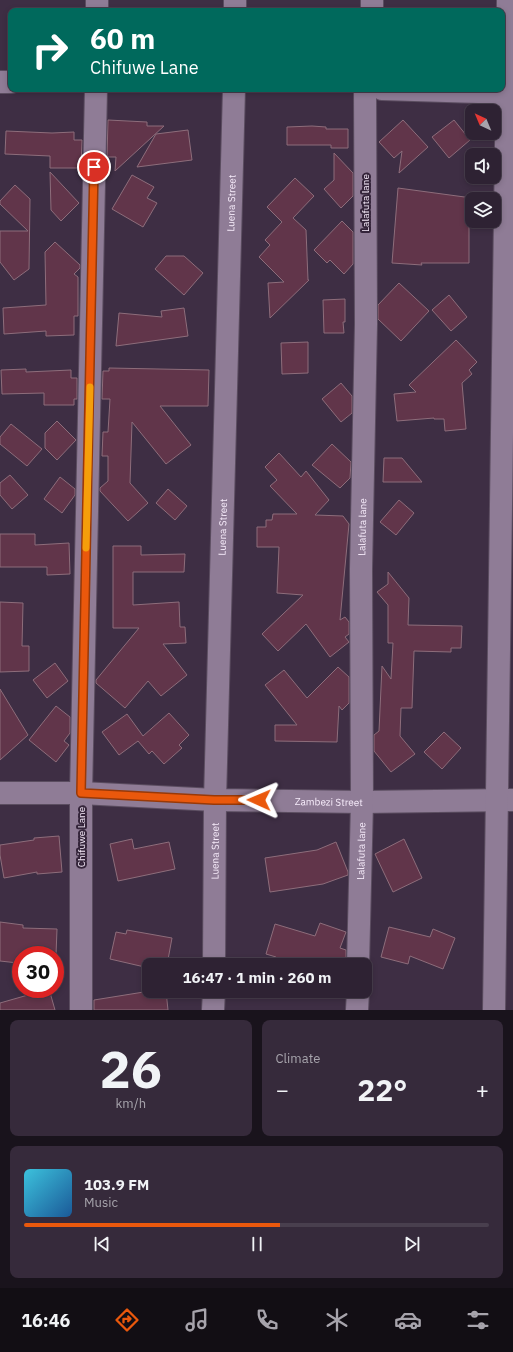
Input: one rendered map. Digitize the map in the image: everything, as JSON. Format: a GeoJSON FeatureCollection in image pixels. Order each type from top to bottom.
{"type":"FeatureCollection","features":[{"type":"Feature","properties":{"kind":"street"},"geometry":{"type":"LineString","coordinates":[[494,1010],[505,800],[510,92],[508,0]]}},
{"type":"Feature","properties":{"kind":"street","name":"Chifuwe Lane"},"geometry":{"type":"LineString","coordinates":[[81,1010],[81,793],[96,92]]}},
{"type":"Feature","properties":{"kind":"street","name":"Luena Street"},"geometry":{"type":"LineString","coordinates":[[214,958],[214,800],[234,92]]}},
{"type":"Feature","properties":{"kind":"street","name":"Lalafuta lane"},"geometry":{"type":"LineString","coordinates":[[358,958],[362,802],[361,570],[366,324],[365,92]]}},
{"type":"Feature","properties":{"kind":"street","name":"Zambezi Street"},"geometry":{"type":"LineString","coordinates":[[0,792],[81,793],[214,800],[362,802],[505,800]]}},
{"type":"Feature","properties":{"kind":"street"},"geometry":{"type":"LineString","coordinates":[[214,998],[214,1010]]}},
{"type":"Feature","properties":{"kind":"street"},"geometry":{"type":"LineString","coordinates":[[358,998],[358,1010]]}},
{"type":"Feature","properties":{"kind":"building"},"geometry":{"type":"Polygon","coordinates":[[[108,120],[147,122],[147,126],[164,126],[115,171],[116,157],[107,157],[108,120]]]}},
{"type":"Feature","properties":{"kind":"building"},"geometry":{"type":"Polygon","coordinates":[[[403,120],[428,147],[399,173],[402,151],[394,158],[379,142],[403,120]]]}},
{"type":"Feature","properties":{"kind":"building"},"geometry":{"type":"Polygon","coordinates":[[[454,120],[465,134],[465,140],[470,140],[449,158],[432,137],[454,120]]]}},
{"type":"Feature","properties":{"kind":"building"},"geometry":{"type":"Polygon","coordinates":[[[287,127],[326,127],[326,129],[348,129],[348,148],[331,148],[331,145],[287,145],[287,127]]]}},
{"type":"Feature","properties":{"kind":"building"},"geometry":{"type":"Polygon","coordinates":[[[188,130],[192,160],[137,167],[156,134],[188,130]]]}},
{"type":"Feature","properties":{"kind":"building"},"geometry":{"type":"Polygon","coordinates":[[[6,131],[52,133],[74,132],[74,140],[82,140],[81,168],[50,168],[50,156],[5,154],[6,131]]]}},
{"type":"Feature","properties":{"kind":"building"},"geometry":{"type":"Polygon","coordinates":[[[334,153],[353,173],[353,196],[341,208],[324,189],[334,180],[334,153]]]}},
{"type":"Feature","properties":{"kind":"building"},"geometry":{"type":"Polygon","coordinates":[[[50,172],[79,203],[61,221],[51,210],[50,172]]]}},
{"type":"Feature","properties":{"kind":"building"},"geometry":{"type":"Polygon","coordinates":[[[132,175],[154,187],[147,198],[157,203],[143,227],[112,209],[132,175]]]}},
{"type":"Feature","properties":{"kind":"building"},"geometry":{"type":"Polygon","coordinates":[[[295,178],[314,196],[293,218],[306,230],[309,280],[270,318],[268,283],[284,282],[259,257],[270,245],[265,240],[282,222],[267,207],[295,178]]]}},
{"type":"Feature","properties":{"kind":"building"},"geometry":{"type":"Polygon","coordinates":[[[15,185],[30,199],[29,269],[14,280],[0,262],[0,231],[28,231],[0,204],[0,201],[15,185]]]}},
{"type":"Feature","properties":{"kind":"building"},"geometry":{"type":"Polygon","coordinates":[[[398,188],[465,197],[465,228],[469,228],[469,263],[421,263],[422,265],[392,263],[398,188]]]}},
{"type":"Feature","properties":{"kind":"building"},"geometry":{"type":"Polygon","coordinates":[[[342,221],[353,232],[353,264],[344,274],[330,260],[327,263],[314,250],[342,221]]]}},
{"type":"Feature","properties":{"kind":"building"},"geometry":{"type":"Polygon","coordinates":[[[55,242],[80,265],[80,268],[74,274],[78,277],[78,316],[74,316],[74,335],[46,336],[46,331],[4,334],[3,308],[46,305],[45,252],[55,242]]]}},
{"type":"Feature","properties":{"kind":"building"},"geometry":{"type":"Polygon","coordinates":[[[166,256],[184,256],[203,273],[184,295],[155,269],[166,256]]]}},
{"type":"Feature","properties":{"kind":"building"},"geometry":{"type":"Polygon","coordinates":[[[399,283],[429,311],[401,341],[378,319],[378,305],[399,283]]]}},
{"type":"Feature","properties":{"kind":"building"},"geometry":{"type":"Polygon","coordinates":[[[449,295],[467,317],[451,331],[432,310],[449,295]]]}},
{"type":"Feature","properties":{"kind":"building"},"geometry":{"type":"Polygon","coordinates":[[[345,299],[345,322],[343,322],[344,333],[324,333],[323,300],[345,299]]]}},
{"type":"Feature","properties":{"kind":"building"},"geometry":{"type":"Polygon","coordinates":[[[184,308],[188,336],[116,346],[119,313],[162,317],[161,311],[184,308]]]}},
{"type":"Feature","properties":{"kind":"building"},"geometry":{"type":"Polygon","coordinates":[[[456,340],[477,362],[469,370],[472,374],[462,383],[466,429],[445,431],[444,419],[434,418],[397,421],[394,394],[416,392],[409,385],[456,340]]]}},
{"type":"Feature","properties":{"kind":"building"},"geometry":{"type":"Polygon","coordinates":[[[308,342],[308,373],[282,374],[281,343],[308,342]]]}},
{"type":"Feature","properties":{"kind":"building"},"geometry":{"type":"Polygon","coordinates":[[[109,368],[209,370],[208,406],[160,406],[191,445],[166,464],[132,422],[130,483],[148,503],[128,521],[100,491],[100,488],[108,481],[108,456],[102,456],[103,432],[108,432],[110,399],[102,399],[103,371],[109,371],[109,368]]]}},
{"type":"Feature","properties":{"kind":"building"},"geometry":{"type":"Polygon","coordinates":[[[26,369],[26,372],[71,370],[71,378],[77,378],[77,399],[74,399],[74,405],[44,405],[44,393],[2,394],[1,370],[26,369]]]}},
{"type":"Feature","properties":{"kind":"building"},"geometry":{"type":"Polygon","coordinates":[[[341,383],[352,396],[352,413],[341,422],[322,399],[341,383]]]}},
{"type":"Feature","properties":{"kind":"building"},"geometry":{"type":"Polygon","coordinates":[[[57,421],[76,440],[57,460],[45,448],[45,433],[57,421]]]}},
{"type":"Feature","properties":{"kind":"building"},"geometry":{"type":"Polygon","coordinates":[[[11,424],[42,449],[27,466],[0,444],[0,437],[11,424]]]}},
{"type":"Feature","properties":{"kind":"building"},"geometry":{"type":"Polygon","coordinates":[[[332,444],[351,462],[350,478],[340,488],[312,465],[332,444]]]}},
{"type":"Feature","properties":{"kind":"building"},"geometry":{"type":"Polygon","coordinates":[[[279,453],[301,477],[306,471],[329,500],[315,515],[343,516],[349,524],[340,620],[345,617],[349,622],[349,634],[345,637],[349,642],[330,657],[306,624],[278,651],[262,634],[303,595],[277,593],[279,547],[257,547],[257,527],[266,527],[266,520],[272,520],[273,514],[297,514],[270,486],[277,480],[265,467],[279,453]]]}},
{"type":"Feature","properties":{"kind":"building"},"geometry":{"type":"Polygon","coordinates":[[[384,458],[402,458],[422,482],[383,482],[384,458]]]}},
{"type":"Feature","properties":{"kind":"building"},"geometry":{"type":"Polygon","coordinates":[[[10,475],[28,495],[12,509],[0,495],[0,483],[10,475]]]}},
{"type":"Feature","properties":{"kind":"building"},"geometry":{"type":"Polygon","coordinates":[[[60,477],[75,489],[75,495],[62,513],[44,499],[60,477]]]}},
{"type":"Feature","properties":{"kind":"building"},"geometry":{"type":"Polygon","coordinates":[[[168,489],[187,506],[175,520],[156,503],[168,489]]]}},
{"type":"Feature","properties":{"kind":"building"},"geometry":{"type":"Polygon","coordinates":[[[399,500],[414,513],[396,535],[380,522],[399,500]]]}},
{"type":"Feature","properties":{"kind":"building"},"geometry":{"type":"Polygon","coordinates":[[[0,534],[35,534],[35,545],[69,543],[70,574],[47,575],[47,567],[0,567],[0,534]]]}},
{"type":"Feature","properties":{"kind":"building"},"geometry":{"type":"Polygon","coordinates":[[[113,546],[141,546],[141,555],[185,554],[184,572],[133,572],[133,605],[179,602],[180,627],[185,627],[186,643],[163,644],[187,675],[161,696],[148,681],[125,708],[96,683],[96,680],[139,628],[113,628],[113,546]]]}},
{"type":"Feature","properties":{"kind":"building"},"geometry":{"type":"Polygon","coordinates":[[[388,572],[409,598],[408,625],[462,626],[461,648],[451,648],[451,652],[414,651],[412,708],[401,708],[400,736],[415,754],[391,772],[374,751],[374,735],[379,731],[382,666],[391,679],[393,643],[388,643],[388,605],[377,592],[388,584],[388,572]]]}},
{"type":"Feature","properties":{"kind":"building"},"geometry":{"type":"Polygon","coordinates":[[[0,602],[23,603],[22,646],[29,646],[29,671],[0,672],[0,602]]]}},
{"type":"Feature","properties":{"kind":"building"},"geometry":{"type":"Polygon","coordinates":[[[55,663],[68,681],[47,698],[33,680],[55,663]]]}},
{"type":"Feature","properties":{"kind":"building"},"geometry":{"type":"Polygon","coordinates":[[[338,667],[349,677],[349,703],[342,710],[339,706],[337,742],[275,741],[275,725],[297,725],[265,685],[284,670],[307,698],[338,667]]]}},
{"type":"Feature","properties":{"kind":"building"},"geometry":{"type":"Polygon","coordinates":[[[0,689],[28,735],[0,760],[0,689]]]}},
{"type":"Feature","properties":{"kind":"building"},"geometry":{"type":"Polygon","coordinates":[[[56,706],[70,717],[70,733],[64,741],[69,745],[56,762],[29,740],[56,706]]]}},
{"type":"Feature","properties":{"kind":"building"},"geometry":{"type":"Polygon","coordinates":[[[169,713],[189,735],[179,745],[182,748],[164,764],[152,751],[149,754],[138,741],[119,755],[102,732],[127,714],[143,736],[169,713]]]}},
{"type":"Feature","properties":{"kind":"building"},"geometry":{"type":"Polygon","coordinates":[[[444,732],[461,748],[442,769],[424,752],[444,732]]]}},
{"type":"Feature","properties":{"kind":"building"},"geometry":{"type":"Polygon","coordinates":[[[59,836],[62,872],[37,874],[37,872],[4,878],[0,855],[0,845],[34,840],[34,838],[59,836]]]}},
{"type":"Feature","properties":{"kind":"building"},"geometry":{"type":"Polygon","coordinates":[[[132,839],[134,849],[169,842],[175,869],[118,881],[110,844],[132,839]]]}},
{"type":"Feature","properties":{"kind":"building"},"geometry":{"type":"Polygon","coordinates":[[[404,839],[422,878],[393,892],[375,854],[404,839]]]}},
{"type":"Feature","properties":{"kind":"building"},"geometry":{"type":"Polygon","coordinates":[[[336,842],[348,875],[323,884],[270,892],[265,858],[317,850],[336,842]]]}},
{"type":"Feature","properties":{"kind":"building"},"geometry":{"type":"Polygon","coordinates":[[[0,922],[23,925],[23,928],[57,929],[56,946],[12,946],[12,962],[0,961],[0,922]]]}},
{"type":"Feature","properties":{"kind":"building"},"geometry":{"type":"Polygon","coordinates":[[[320,923],[346,932],[340,948],[346,950],[346,958],[276,958],[266,954],[275,924],[315,936],[320,923]]]}},
{"type":"Feature","properties":{"kind":"building"},"geometry":{"type":"Polygon","coordinates":[[[389,927],[430,937],[433,929],[455,938],[443,969],[410,956],[408,964],[381,957],[389,927]]]}},
{"type":"Feature","properties":{"kind":"building"},"geometry":{"type":"Polygon","coordinates":[[[127,930],[172,938],[168,958],[142,958],[142,966],[110,959],[116,932],[126,934],[127,930]]]}},
{"type":"Feature","properties":{"kind":"building"},"geometry":{"type":"Polygon","coordinates":[[[142,992],[142,998],[167,998],[168,1010],[94,1010],[94,1000],[142,992]]]}},
{"type":"Feature","properties":{"kind":"building"},"geometry":{"type":"Polygon","coordinates":[[[18,998],[52,998],[55,1010],[0,1010],[0,1003],[18,998]]]}},
{"type":"Feature","properties":{"kind":"slow traffic"},"geometry":{"type":"LineString","coordinates":[[86,548],[90,387]]}},
{"type":"Feature","properties":{"kind":"route"},"geometry":{"type":"LineString","coordinates":[[94,167],[81,793],[214,800],[259,800]]}}]}
